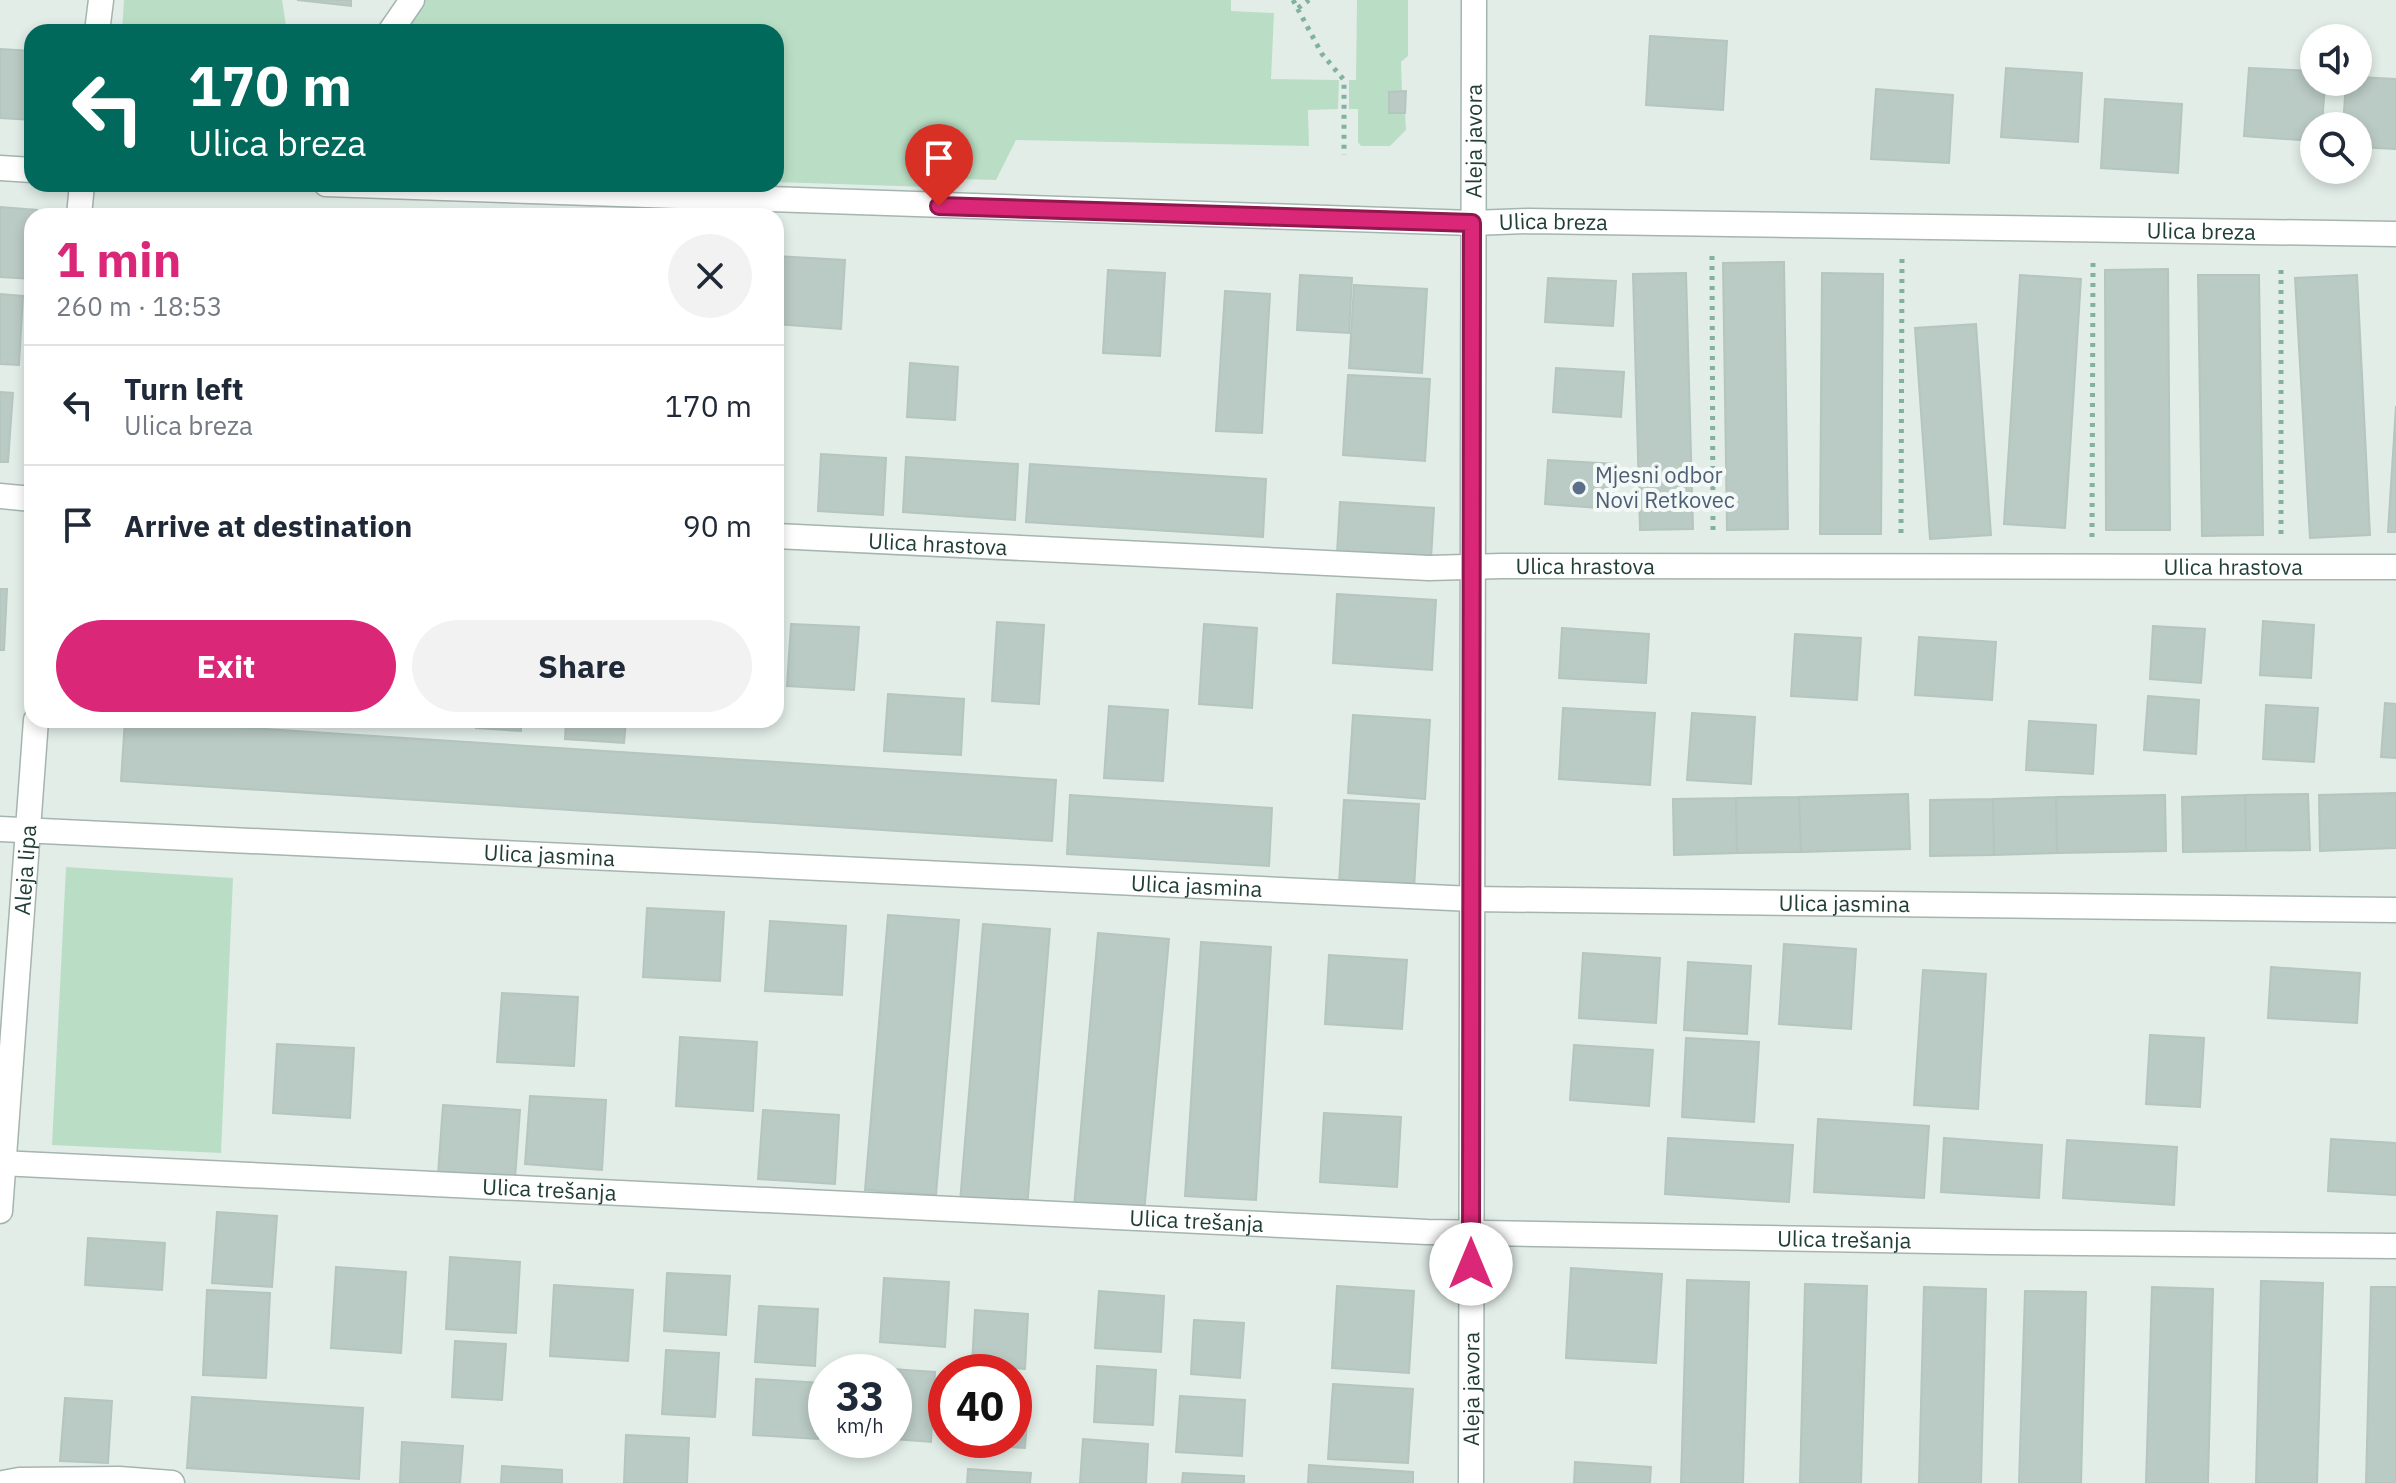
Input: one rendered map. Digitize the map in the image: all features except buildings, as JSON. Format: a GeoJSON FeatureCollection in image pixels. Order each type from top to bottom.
{"type":"FeatureCollection","features":[{"type":"Feature","properties":{"kind":"street"},"geometry":{"type":"LineString","coordinates":[[98,24],[101,0]]}},
{"type":"Feature","properties":{"kind":"street"},"geometry":{"type":"LineString","coordinates":[[396,24],[412,0]]}},
{"type":"Feature","properties":{"kind":"street","name":"Aleja javora"},"geometry":{"type":"LineString","coordinates":[[1471,1483],[1474,0]]}},
{"type":"Feature","properties":{"kind":"street"},"geometry":{"type":"LineString","coordinates":[[0,168],[24,170]]}},
{"type":"Feature","properties":{"kind":"street","name":"Ulica breza"},"geometry":{"type":"LineString","coordinates":[[574,192],[1472,223],[1712,223],[2396,234]]}},
{"type":"Feature","properties":{"kind":"street"},"geometry":{"type":"LineString","coordinates":[[0,496],[24,498]]}},
{"type":"Feature","properties":{"kind":"street","name":"Ulica hrastova"},"geometry":{"type":"LineString","coordinates":[[784,536],[1429,568],[2396,567]]}},
{"type":"Feature","properties":{"kind":"street","name":"Aleja lipa"},"geometry":{"type":"LineString","coordinates":[[0,1211],[1,1163],[35,728]]}},
{"type":"Feature","properties":{"kind":"street","name":"Ulica jasmina"},"geometry":{"type":"LineString","coordinates":[[0,829],[1472,899],[2396,910]]}},
{"type":"Feature","properties":{"kind":"street","name":"Ulica trešanja"},"geometry":{"type":"LineString","coordinates":[[1,1163],[1471,1233],[2396,1246]]}},
{"type":"Feature","properties":{"kind":"street"},"geometry":{"type":"LineString","coordinates":[[3,1483],[19,1480],[119,1479],[172,1483]]}},
{"type":"Feature","properties":{"kind":"path"},"geometry":{"type":"LineString","coordinates":[[1293,0],[1322,54],[1344,80],[1344,155]]}},
{"type":"Feature","properties":{"kind":"path"},"geometry":{"type":"LineString","coordinates":[[1298,8],[1309,0]]}},
{"type":"Feature","properties":{"kind":"path"},"geometry":{"type":"LineString","coordinates":[[1712,223],[1713,566]]}},
{"type":"Feature","properties":{"kind":"path"},"geometry":{"type":"LineString","coordinates":[[1901,566],[1902,226]]}},
{"type":"Feature","properties":{"kind":"path"},"geometry":{"type":"LineString","coordinates":[[2092,566],[2093,230]]}},
{"type":"Feature","properties":{"kind":"path"},"geometry":{"type":"LineString","coordinates":[[2280,567],[2283,384],[2281,232]]}},
{"type":"Feature","properties":{"kind":"green space"},"geometry":{"type":"Polygon","coordinates":[[[124,0],[282,0],[286,24],[122,24],[124,0]]]}},
{"type":"Feature","properties":{"kind":"green space"},"geometry":{"type":"Polygon","coordinates":[[[420,0],[1231,0],[1231,11],[1274,13],[1271,79],[1339,80],[1338,109],[1308,110],[1309,146],[1016,140],[996,180],[960,179],[959,188],[784,182],[784,24],[404,24],[420,0]]]}},
{"type":"Feature","properties":{"kind":"green space"},"geometry":{"type":"Polygon","coordinates":[[[1357,0],[1408,0],[1408,56],[1401,62],[1402,91],[1389,92],[1389,113],[1405,113],[1406,130],[1390,146],[1361,146],[1358,142],[1358,109],[1349,109],[1349,80],[1356,80],[1357,0]]]}},
{"type":"Feature","properties":{"kind":"green space"},"geometry":{"type":"Polygon","coordinates":[[[66,867],[233,878],[221,1153],[52,1145],[66,867]]]}},
{"type":"Feature","properties":{"kind":"place","name":"Mjesni odbor Novi Retkovec"},"geometry":{"type":"Point","coordinates":[1579,488]}},
{"type":"Feature","properties":{"kind":"route"},"geometry":{"type":"LineString","coordinates":[[939,206],[1472,223],[1471,1264]]}}]}
